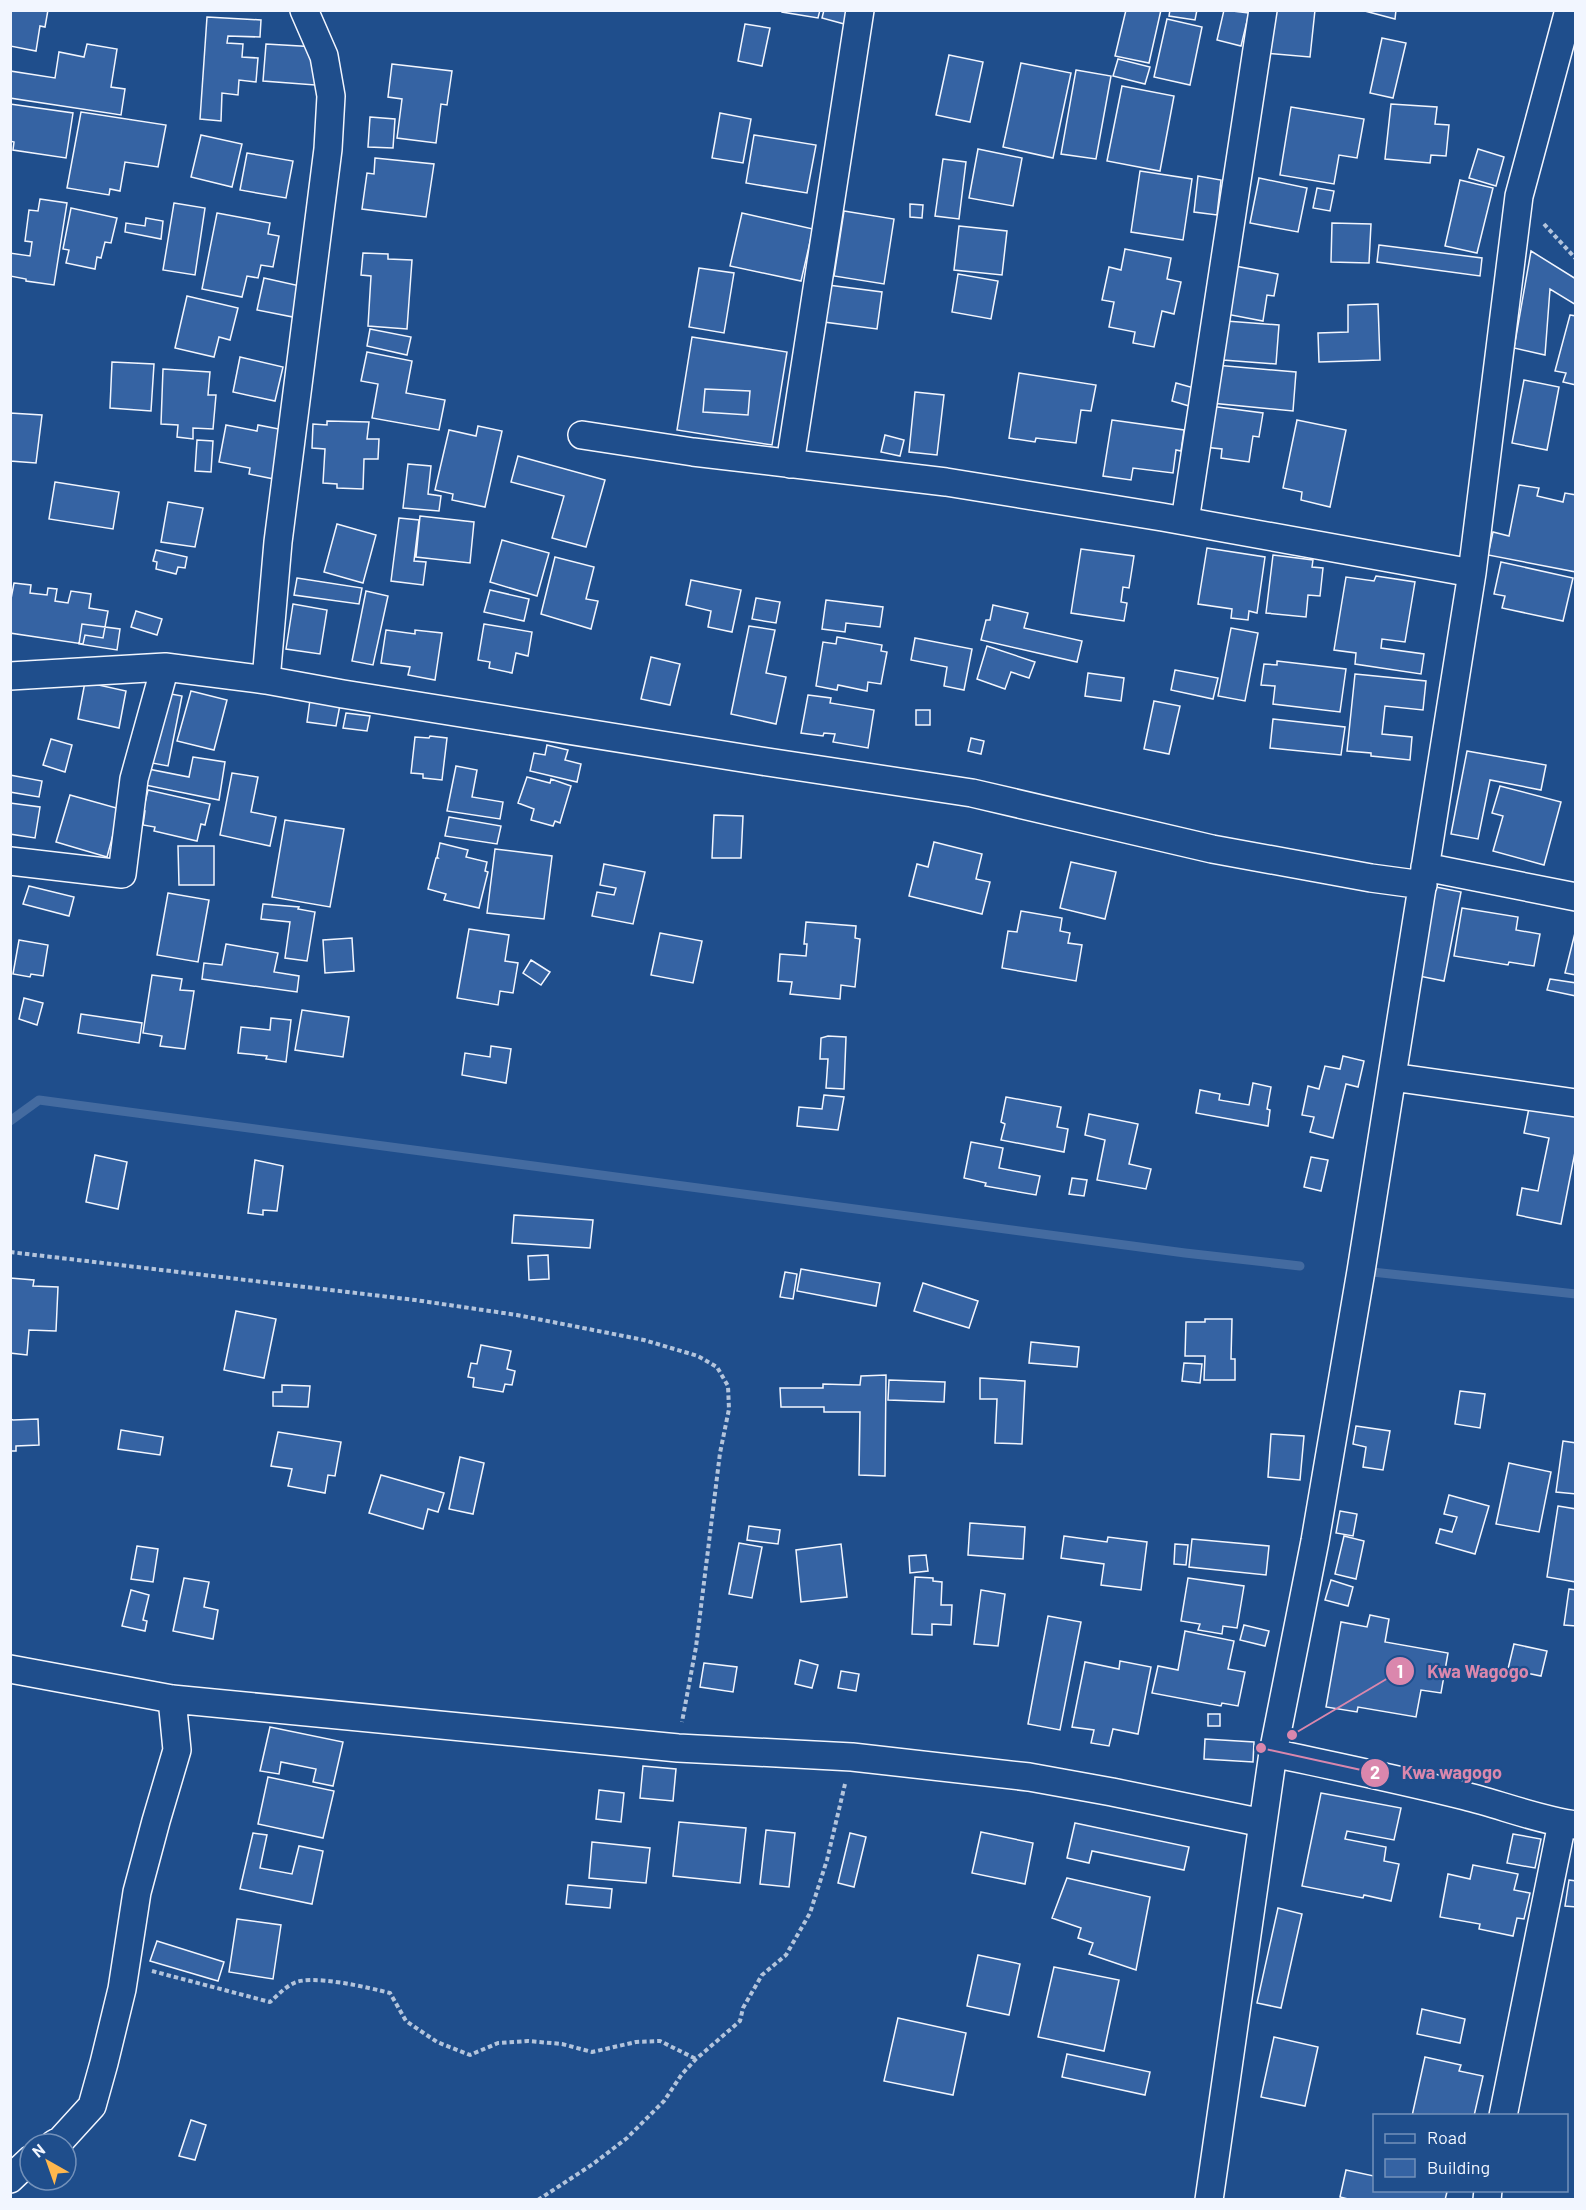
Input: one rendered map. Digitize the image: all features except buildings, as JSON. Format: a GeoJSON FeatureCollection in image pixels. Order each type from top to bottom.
{"type":"FeatureCollection","features":[{"type":"Feature","properties":{"kind":"street"},"geometry":{"type":"LineString","coordinates":[[266,680],[278,542],[328,149],[331,96],[324,56],[304,10]]}},
{"type":"Feature","properties":{"kind":"street"},"geometry":{"type":"LineString","coordinates":[[790,464],[860,10]]}},
{"type":"Feature","properties":{"kind":"street"},"geometry":{"type":"LineString","coordinates":[[1185,521],[1263,10]]}},
{"type":"Feature","properties":{"kind":"street"},"geometry":{"type":"LineString","coordinates":[[1209,2199],[1273,1753],[1315,1541],[1472,573],[1519,196],[1569,10]]}},
{"type":"Feature","properties":{"kind":"street"},"geometry":{"type":"LineString","coordinates":[[582,435],[790,464],[946,482],[1185,521],[1472,573]]}},
{"type":"Feature","properties":{"kind":"street"},"geometry":{"type":"LineString","coordinates":[[10,861],[122,874],[134,779],[165,667]]}},
{"type":"Feature","properties":{"kind":"street"},"geometry":{"type":"LineString","coordinates":[[10,676],[165,667],[266,680],[972,793],[1212,849],[1575,897]]}},
{"type":"Feature","properties":{"kind":"street"},"geometry":{"type":"LineString","coordinates":[[1392,1077],[1575,1103]]}},
{"type":"Feature","properties":{"kind":"street"},"geometry":{"type":"LineString","coordinates":[[10,1669],[172,1699],[678,1748],[852,1757],[1029,1777],[1263,1823]]}},
{"type":"Feature","properties":{"kind":"street"},"geometry":{"type":"LineString","coordinates":[[68,2132],[92,2106],[122,1989],[137,1892],[177,1750],[172,1699]]}},
{"type":"Feature","properties":{"kind":"street"},"geometry":{"type":"LineString","coordinates":[[1273,1753],[1403,1780],[1569,1825],[1503,2114]]}},
{"type":"Feature","properties":{"kind":"path"},"geometry":{"type":"LineString","coordinates":[[1519,196],[1575,258]]}},
{"type":"Feature","properties":{"kind":"path"},"geometry":{"type":"LineString","coordinates":[[10,1252],[415,1300],[517,1315],[644,1340],[698,1356],[717,1367],[728,1386],[729,1409],[720,1453],[696,1647],[678,1748]]}},
{"type":"Feature","properties":{"kind":"path"},"geometry":{"type":"LineString","coordinates":[[538,2199],[593,2164],[627,2138],[664,2101],[682,2074],[696,2059],[740,2021],[743,2008],[762,1975],[786,1955],[810,1913],[827,1860],[852,1757]]}},
{"type":"Feature","properties":{"kind":"path"},"geometry":{"type":"LineString","coordinates":[[126,1964],[270,2002],[294,1982],[325,1981],[353,1984],[390,1993],[406,2021],[437,2042],[470,2055],[498,2043],[528,2041],[550,2043],[592,2052],[636,2042],[660,2042],[696,2059]]}},
{"type":"Feature","properties":{"kind":"waterway"},"geometry":{"type":"LineString","coordinates":[[10,1121],[39,1100],[1185,1253],[1300,1266]]}},
{"type":"Feature","properties":{"kind":"waterway"},"geometry":{"type":"LineString","coordinates":[[1363,1271],[1576,1294]]}},
{"type":"Feature","properties":{"kind":"place","name":"Kwa Wagogo"},"geometry":{"type":"Point","coordinates":[1292,1735]}},
{"type":"Feature","properties":{"kind":"place","name":"Kwa wagogo"},"geometry":{"type":"Point","coordinates":[1261,1748]}}]}
